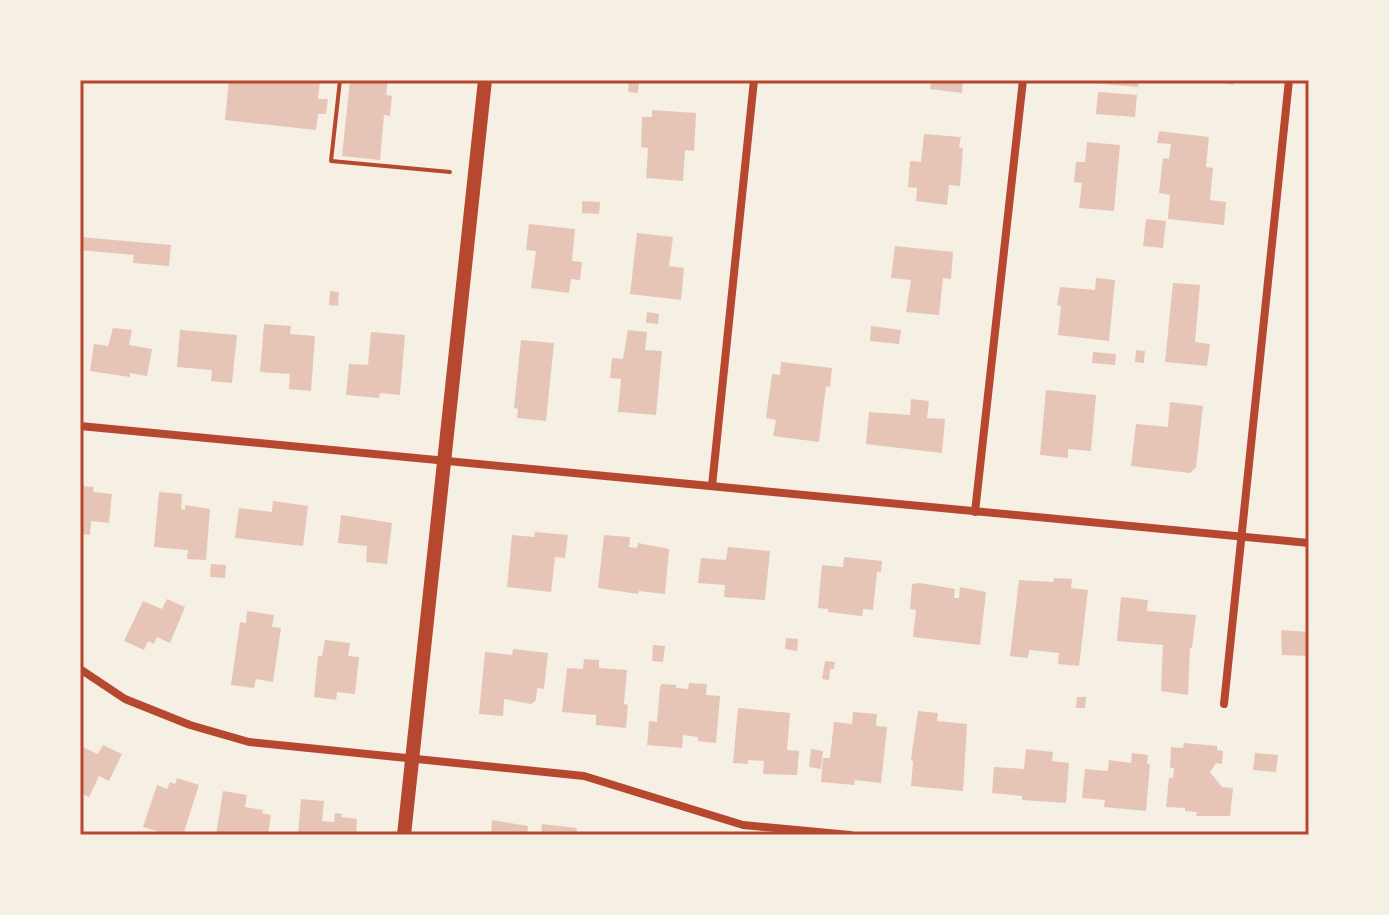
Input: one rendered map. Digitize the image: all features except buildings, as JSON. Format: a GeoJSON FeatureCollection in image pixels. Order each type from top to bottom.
{"type":"FeatureCollection","features":[{"type":"Feature","properties":{"kind":"street"},"geometry":{"type":"LineString","coordinates":[[404,835],[485,80]]}},
{"type":"Feature","properties":{"kind":"street"},"geometry":{"type":"LineString","coordinates":[[712,486],[754,80]]}},
{"type":"Feature","properties":{"kind":"street"},"geometry":{"type":"LineString","coordinates":[[975,512],[1023,80]]}},
{"type":"Feature","properties":{"kind":"street"},"geometry":{"type":"LineString","coordinates":[[1224,704],[1289,80]]}},
{"type":"Feature","properties":{"kind":"street"},"geometry":{"type":"LineString","coordinates":[[80,426],[1309,543]]}},
{"type":"Feature","properties":{"kind":"street"},"geometry":{"type":"LineString","coordinates":[[80,669],[125,699],[190,725],[249,742],[584,776],[743,825],[850,835]]}},
{"type":"Feature","properties":{"kind":"path"},"geometry":{"type":"LineString","coordinates":[[340,80],[331,161],[450,172]]}}]}
